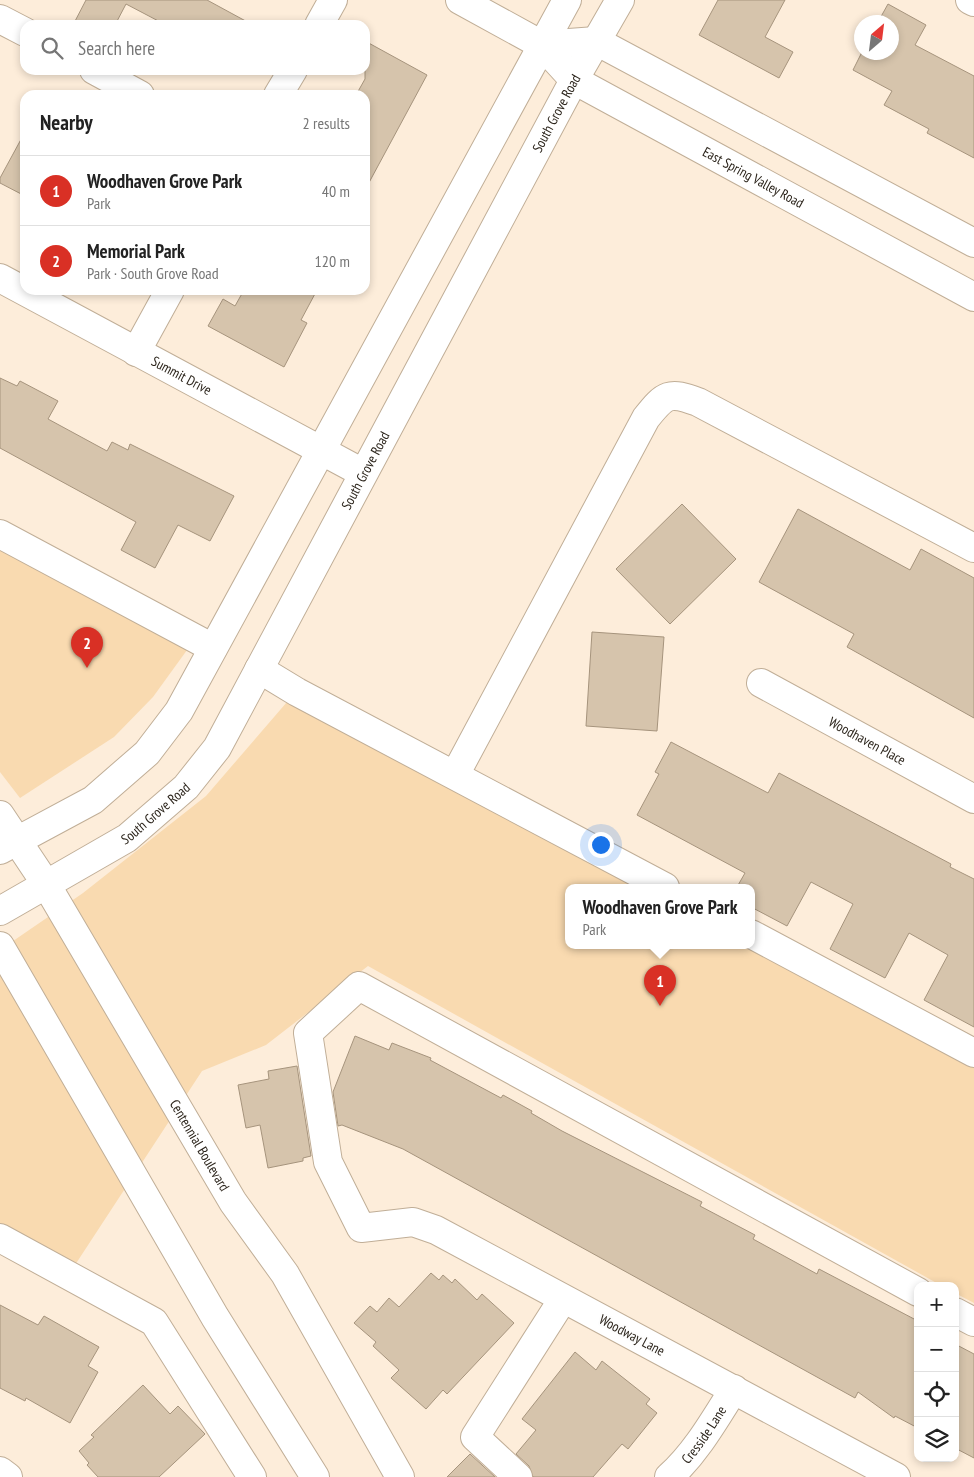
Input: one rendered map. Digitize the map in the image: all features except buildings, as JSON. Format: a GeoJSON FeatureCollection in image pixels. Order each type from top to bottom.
{"type":"FeatureCollection","features":[{"type":"Feature","properties":{"kind":"main road"},"geometry":{"type":"LineString","coordinates":[[322,20],[333,0]]}},
{"type":"Feature","properties":{"kind":"main road","name":"East Spring Valley Road"},"geometry":{"type":"LineString","coordinates":[[460,0],[542,45],[574,80],[974,297]]}},
{"type":"Feature","properties":{"kind":"main road"},"geometry":{"type":"LineString","coordinates":[[9,845],[93,800],[147,753],[179,712],[567,0]]}},
{"type":"Feature","properties":{"kind":"main road","name":"South Grove Road"},"geometry":{"type":"LineString","coordinates":[[0,911],[127,838],[186,788],[218,748],[574,80],[620,0]]}},
{"type":"Feature","properties":{"kind":"main road"},"geometry":{"type":"LineString","coordinates":[[970,0],[974,2]]}},
{"type":"Feature","properties":{"kind":"main road"},"geometry":{"type":"LineString","coordinates":[[0,19],[20,29]]}},
{"type":"Feature","properties":{"kind":"main road"},"geometry":{"type":"LineString","coordinates":[[542,45],[596,41],[974,243]]}},
{"type":"Feature","properties":{"kind":"main road"},"geometry":{"type":"LineString","coordinates":[[103,75],[131,90]]}},
{"type":"Feature","properties":{"kind":"main road"},"geometry":{"type":"LineString","coordinates":[[281,90],[290,75]]}},
{"type":"Feature","properties":{"kind":"main road","name":"Summit Drive"},"geometry":{"type":"LineString","coordinates":[[0,278],[20,289]]}},
{"type":"Feature","properties":{"kind":"main road","name":"Summit Drive"},"geometry":{"type":"LineString","coordinates":[[31,295],[320,452],[364,473]]}},
{"type":"Feature","properties":{"kind":"main road"},"geometry":{"type":"LineString","coordinates":[[136,352],[167,295]]}},
{"type":"Feature","properties":{"kind":"main road"},"geometry":{"type":"LineString","coordinates":[[455,775],[646,418],[664,398],[678,395],[698,402],[974,548]]}},
{"type":"Feature","properties":{"kind":"main road"},"geometry":{"type":"LineString","coordinates":[[0,534],[213,648]]}},
{"type":"Feature","properties":{"kind":"main road"},"geometry":{"type":"LineString","coordinates":[[259,669],[297,692],[659,884]]}},
{"type":"Feature","properties":{"kind":"main road","name":"Woodhaven Place"},"geometry":{"type":"LineString","coordinates":[[761,683],[974,799]]}},
{"type":"Feature","properties":{"kind":"main road","name":"Centennial Boulevard"},"geometry":{"type":"LineString","coordinates":[[0,815],[9,845],[46,884],[232,1202],[285,1274],[400,1477]]}},
{"type":"Feature","properties":{"kind":"main road"},"geometry":{"type":"LineString","coordinates":[[755,936],[974,1053]]}},
{"type":"Feature","properties":{"kind":"main road"},"geometry":{"type":"LineString","coordinates":[[0,946],[215,1317],[315,1477]]}},
{"type":"Feature","properties":{"kind":"main road","name":"Woodway Lane"},"geometry":{"type":"LineString","coordinates":[[896,1477],[436,1230],[413,1222],[361,1228],[328,1162],[308,1033],[358,986],[914,1290]]}},
{"type":"Feature","properties":{"kind":"main road"},"geometry":{"type":"LineString","coordinates":[[0,1238],[154,1322],[252,1477]]}},
{"type":"Feature","properties":{"kind":"main road"},"geometry":{"type":"LineString","coordinates":[[518,1477],[475,1437],[563,1299]]}},
{"type":"Feature","properties":{"kind":"main road"},"geometry":{"type":"LineString","coordinates":[[959,1314],[974,1322]]}},
{"type":"Feature","properties":{"kind":"main road","name":"Cresside Lane"},"geometry":{"type":"LineString","coordinates":[[669,1477],[680,1467],[706,1434],[734,1389]]}},
{"type":"Feature","properties":{"kind":"main road"},"geometry":{"type":"LineString","coordinates":[[0,1471],[8,1477]]}},
{"type":"Feature","properties":{"kind":"shaded area"},"geometry":{"type":"Polygon","coordinates":[[[0,534],[195,639],[153,697],[114,737],[20,798],[0,772],[0,534]]]}},
{"type":"Feature","properties":{"kind":"shaded area"},"geometry":{"type":"Polygon","coordinates":[[[293,695],[657,884],[565,884],[565,949],[755,949],[755,947],[974,1058],[974,1303],[959,1295],[959,1282],[935,1282],[368,966],[266,1045],[202,1071],[75,1265],[0,1225],[0,950],[83,893],[206,796],[293,695]]]}},
{"type":"Feature","properties":{"kind":"place","name":"Memorial Park"},"geometry":{"type":"Point","coordinates":[87,668]}},
{"type":"Feature","properties":{"kind":"place","name":"Woodhaven Grove Park"},"geometry":{"type":"Point","coordinates":[660,1006]}}]}
